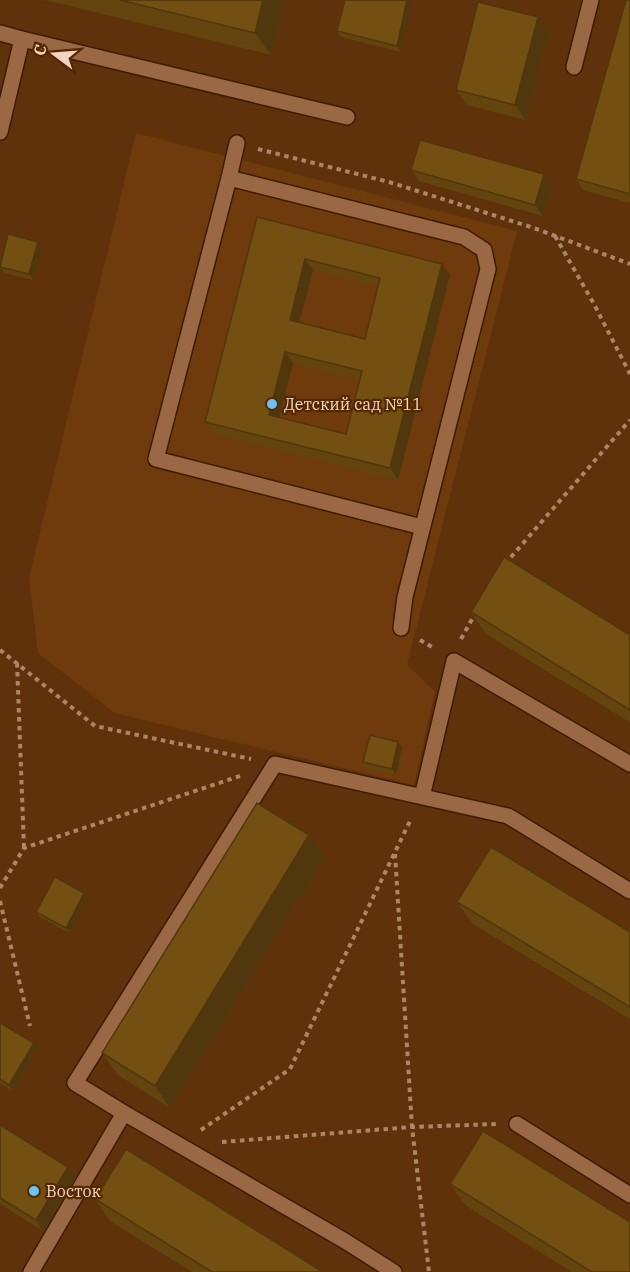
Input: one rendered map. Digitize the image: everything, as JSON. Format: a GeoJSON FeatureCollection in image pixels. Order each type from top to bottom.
{"type":"FeatureCollection","features":[{"type":"Feature","properties":{"kind":"lane"},"geometry":{"type":"LineString","coordinates":[[574,67],[591,0]]}},
{"type":"Feature","properties":{"kind":"lane"},"geometry":{"type":"LineString","coordinates":[[0,33],[347,117]]}},
{"type":"Feature","properties":{"kind":"lane"},"geometry":{"type":"LineString","coordinates":[[0,132],[22,39]]}},
{"type":"Feature","properties":{"kind":"lane"},"geometry":{"type":"LineString","coordinates":[[237,143],[156,459],[422,527]]}},
{"type":"Feature","properties":{"kind":"lane"},"geometry":{"type":"LineString","coordinates":[[229,178],[464,237],[484,250],[488,269],[405,597],[401,628]]}},
{"type":"Feature","properties":{"kind":"lane"},"geometry":{"type":"LineString","coordinates":[[422,797],[454,661],[630,764]]}},
{"type":"Feature","properties":{"kind":"lane"},"geometry":{"type":"LineString","coordinates":[[393,1272],[345,1241],[75,1083],[275,764],[508,816],[630,891]]}},
{"type":"Feature","properties":{"kind":"lane"},"geometry":{"type":"LineString","coordinates":[[31,1272],[124,1113]]}},
{"type":"Feature","properties":{"kind":"lane"},"geometry":{"type":"LineString","coordinates":[[517,1124],[630,1196]]}},
{"type":"Feature","properties":{"kind":"path"},"geometry":{"type":"LineString","coordinates":[[237,143],[389,182],[554,235],[630,264]]}},
{"type":"Feature","properties":{"kind":"path"},"geometry":{"type":"LineString","coordinates":[[554,235],[594,304],[630,374]]}},
{"type":"Feature","properties":{"kind":"path"},"geometry":{"type":"LineString","coordinates":[[501,571],[507,561],[630,420]]}},
{"type":"Feature","properties":{"kind":"path"},"geometry":{"type":"LineString","coordinates":[[401,628],[454,661],[464,631],[476,611]]}},
{"type":"Feature","properties":{"kind":"path"},"geometry":{"type":"LineString","coordinates":[[0,650],[95,726],[275,764]]}},
{"type":"Feature","properties":{"kind":"path"},"geometry":{"type":"LineString","coordinates":[[0,888],[24,848],[17,663]]}},
{"type":"Feature","properties":{"kind":"path"},"geometry":{"type":"LineString","coordinates":[[24,848],[275,764]]}},
{"type":"Feature","properties":{"kind":"path"},"geometry":{"type":"LineString","coordinates":[[178,1145],[290,1069],[422,797]]}},
{"type":"Feature","properties":{"kind":"path"},"geometry":{"type":"LineString","coordinates":[[395,853],[412,1128],[429,1272]]}},
{"type":"Feature","properties":{"kind":"path"},"geometry":{"type":"LineString","coordinates":[[0,901],[30,1026]]}},
{"type":"Feature","properties":{"kind":"path"},"geometry":{"type":"LineString","coordinates":[[178,1145],[412,1128],[517,1124]]}},
{"type":"Feature","properties":{"kind":"shaded area","name":"Детский сад №11"},"geometry":{"type":"Polygon","coordinates":[[[136,133],[517,231],[407,665],[435,692],[414,785],[115,713],[38,653],[29,578],[136,133]]]}},
{"type":"Feature","properties":{"kind":"building"},"geometry":{"type":"Polygon","coordinates":[[[120,0],[263,0],[255,33],[120,0]]]}},
{"type":"Feature","properties":{"kind":"building"},"geometry":{"type":"Polygon","coordinates":[[[345,0],[407,0],[397,46],[337,31],[345,0]]]}},
{"type":"Feature","properties":{"kind":"building"},"geometry":{"type":"Polygon","coordinates":[[[626,0],[630,0],[630,194],[576,179],[626,0]]]}},
{"type":"Feature","properties":{"kind":"building"},"geometry":{"type":"Polygon","coordinates":[[[478,2],[538,17],[515,105],[456,90],[478,2]]]}},
{"type":"Feature","properties":{"kind":"building"},"geometry":{"type":"Polygon","coordinates":[[[420,140],[544,174],[535,205],[411,170],[420,140]]]}},
{"type":"Feature","properties":{"kind":"building"},"geometry":{"type":"Polygon","coordinates":[[[257,217],[442,264],[390,468],[205,422],[257,217]],[[305,259],[290,320],[365,339],[380,278],[305,259]],[[285,352],[269,415],[346,434],[362,371],[285,352]]]}},
{"type":"Feature","properties":{"kind":"building"},"geometry":{"type":"Polygon","coordinates":[[[8,234],[38,242],[29,274],[0,267],[8,234]]]}},
{"type":"Feature","properties":{"kind":"building"},"geometry":{"type":"Polygon","coordinates":[[[504,557],[630,635],[630,710],[471,612],[504,557]]]}},
{"type":"Feature","properties":{"kind":"building"},"geometry":{"type":"Polygon","coordinates":[[[370,735],[398,742],[392,769],[363,762],[370,735]]]}},
{"type":"Feature","properties":{"kind":"building"},"geometry":{"type":"Polygon","coordinates":[[[257,803],[309,835],[155,1086],[102,1053],[257,803]]]}},
{"type":"Feature","properties":{"kind":"building"},"geometry":{"type":"Polygon","coordinates":[[[491,847],[630,932],[630,1007],[457,902],[491,847]]]}},
{"type":"Feature","properties":{"kind":"building"},"geometry":{"type":"Polygon","coordinates":[[[55,877],[84,893],[66,928],[36,912],[55,877]]]}},
{"type":"Feature","properties":{"kind":"building"},"geometry":{"type":"Polygon","coordinates":[[[0,1023],[34,1043],[9,1085],[0,1079],[0,1023]]]}},
{"type":"Feature","properties":{"kind":"building","name":"Восток"},"geometry":{"type":"Polygon","coordinates":[[[0,1125],[68,1167],[36,1220],[0,1198],[0,1125]]]}},
{"type":"Feature","properties":{"kind":"building"},"geometry":{"type":"Polygon","coordinates":[[[483,1131],[630,1222],[630,1272],[592,1272],[450,1184],[483,1131]]]}},
{"type":"Feature","properties":{"kind":"building"},"geometry":{"type":"Polygon","coordinates":[[[126,1149],[323,1272],[212,1272],[95,1199],[126,1149]]]}},
{"type":"Feature","properties":{"kind":"place","name":"Детский сад №11"},"geometry":{"type":"Point","coordinates":[272,404]}},
{"type":"Feature","properties":{"kind":"place","name":"Восток"},"geometry":{"type":"Point","coordinates":[34,1191]}}]}
